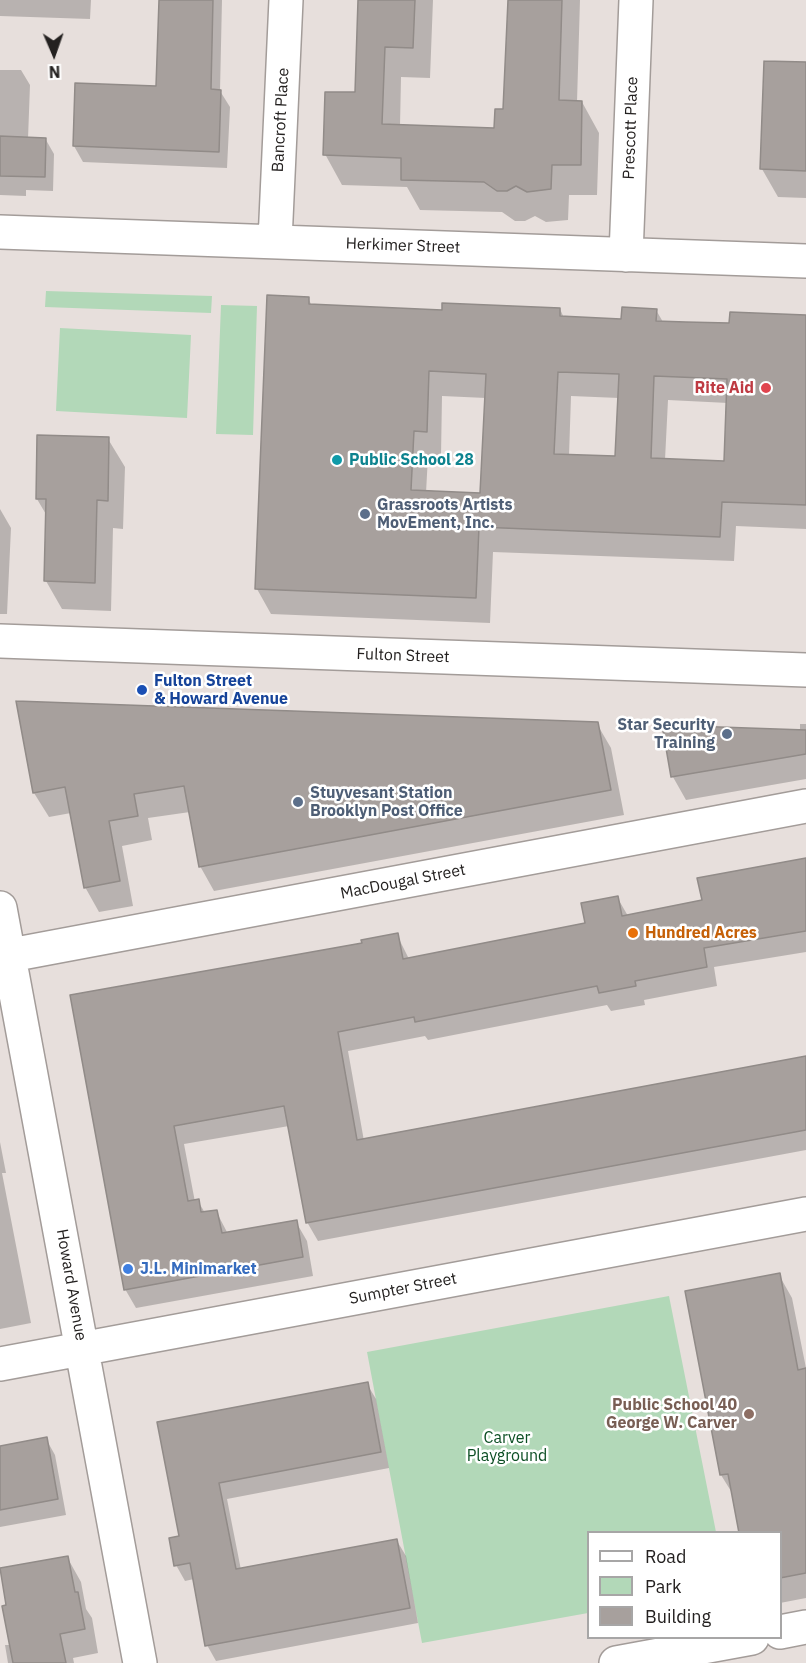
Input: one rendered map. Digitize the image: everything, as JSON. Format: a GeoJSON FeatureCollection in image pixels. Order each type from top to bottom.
{"type":"FeatureCollection","features":[{"type":"Feature","properties":{"kind":"street","name":"Bancroft Place"},"geometry":{"type":"LineString","coordinates":[[275,241],[286,0]]}},
{"type":"Feature","properties":{"kind":"street","name":"Prescott Place"},"geometry":{"type":"LineString","coordinates":[[626,255],[636,0]]}},
{"type":"Feature","properties":{"kind":"street","name":"Herkimer Street"},"geometry":{"type":"LineString","coordinates":[[0,232],[806,261]]}},
{"type":"Feature","properties":{"kind":"street","name":"Fulton Street"},"geometry":{"type":"LineString","coordinates":[[0,641],[806,670]]}},
{"type":"Feature","properties":{"kind":"street","name":"MacDougal Street"},"geometry":{"type":"LineString","coordinates":[[5,956],[806,806]]}},
{"type":"Feature","properties":{"kind":"street","name":"Howard Avenue"},"geometry":{"type":"LineString","coordinates":[[0,908],[5,956],[82,1349],[140,1663]]}},
{"type":"Feature","properties":{"kind":"street","name":"Sumpter Street"},"geometry":{"type":"LineString","coordinates":[[0,1364],[806,1214]]}},
{"type":"Feature","properties":{"kind":"street"},"geometry":{"type":"LineString","coordinates":[[782,1632],[806,1628]]}},
{"type":"Feature","properties":{"kind":"street"},"geometry":{"type":"LineString","coordinates":[[616,1663],[747,1639]]}},
{"type":"Feature","properties":{"kind":"green space"},"geometry":{"type":"Polygon","coordinates":[[[46,291],[212,296],[211,313],[45,307],[46,291]]]}},
{"type":"Feature","properties":{"kind":"green space"},"geometry":{"type":"Polygon","coordinates":[[[221,305],[257,306],[253,435],[216,434],[221,305]]]}},
{"type":"Feature","properties":{"kind":"green space"},"geometry":{"type":"Polygon","coordinates":[[[60,328],[191,335],[187,418],[56,411],[60,328]]]}},
{"type":"Feature","properties":{"kind":"green space","name":"Carver Playground"},"geometry":{"type":"Polygon","coordinates":[[[669,1296],[716,1531],[587,1531],[587,1613],[422,1643],[367,1352],[669,1296]]]}},
{"type":"Feature","properties":{"kind":"building"},"geometry":{"type":"Polygon","coordinates":[[[159,0],[213,0],[211,89],[221,90],[219,152],[73,146],[75,83],[156,86],[159,0]]]}},
{"type":"Feature","properties":{"kind":"building"},"geometry":{"type":"Polygon","coordinates":[[[358,0],[415,0],[413,48],[385,47],[382,124],[494,128],[495,109],[503,109],[508,0],[562,0],[559,100],[582,101],[581,165],[552,165],[551,189],[527,192],[516,186],[507,191],[497,191],[484,182],[401,180],[401,158],[323,155],[325,92],[355,92],[358,0]]]}},
{"type":"Feature","properties":{"kind":"building"},"geometry":{"type":"Polygon","coordinates":[[[764,61],[806,62],[806,171],[760,169],[764,61]]]}},
{"type":"Feature","properties":{"kind":"building"},"geometry":{"type":"Polygon","coordinates":[[[0,136],[46,138],[45,177],[0,176],[0,136]]]}},
{"type":"Feature","properties":{"kind":"building"},"geometry":{"type":"Polygon","coordinates":[[[267,295],[309,297],[309,304],[442,310],[442,303],[560,308],[560,316],[621,319],[622,307],[657,309],[656,321],[729,323],[730,312],[806,315],[806,505],[722,502],[720,537],[479,527],[476,598],[255,589],[267,295]],[[429,371],[427,432],[414,431],[411,490],[480,493],[486,374],[429,371]],[[558,372],[554,454],[615,456],[619,374],[558,372]],[[654,376],[651,458],[724,461],[727,379],[654,376]]]}},
{"type":"Feature","properties":{"kind":"building"},"geometry":{"type":"Polygon","coordinates":[[[37,435],[109,437],[108,501],[97,500],[95,583],[44,581],[46,499],[36,499],[37,435]]]}},
{"type":"Feature","properties":{"kind":"building"},"geometry":{"type":"Polygon","coordinates":[[[16,701],[598,722],[611,790],[199,867],[184,786],[134,794],[138,816],[109,821],[120,881],[84,888],[65,787],[33,793],[16,701]]]}},
{"type":"Feature","properties":{"kind":"building"},"geometry":{"type":"Polygon","coordinates":[[[662,725],[806,730],[806,754],[671,777],[662,725]]]}},
{"type":"Feature","properties":{"kind":"building"},"geometry":{"type":"Polygon","coordinates":[[[806,858],[806,931],[704,948],[707,967],[635,981],[636,986],[599,993],[597,986],[415,1022],[414,1017],[338,1032],[357,1140],[806,1056],[806,1130],[306,1223],[284,1106],[174,1126],[188,1201],[199,1199],[201,1212],[217,1210],[222,1233],[297,1220],[303,1257],[124,1290],[70,995],[362,943],[361,940],[398,933],[403,959],[585,923],[581,903],[618,896],[622,916],[702,900],[697,878],[806,858]]]}},
{"type":"Feature","properties":{"kind":"building","name":"Public School 40 George W. Carver"},"geometry":{"type":"Polygon","coordinates":[[[780,1273],[798,1370],[806,1368],[806,1573],[782,1578],[782,1531],[739,1531],[728,1474],[720,1475],[685,1291],[780,1273]]]}},
{"type":"Feature","properties":{"kind":"building"},"geometry":{"type":"Polygon","coordinates":[[[368,1382],[381,1452],[219,1483],[236,1569],[397,1539],[410,1608],[205,1646],[190,1563],[174,1566],[169,1538],[179,1536],[157,1422],[368,1382]]]}},
{"type":"Feature","properties":{"kind":"building"},"geometry":{"type":"Polygon","coordinates":[[[47,1437],[58,1499],[0,1510],[0,1446],[47,1437]]]}},
{"type":"Feature","properties":{"kind":"building"},"geometry":{"type":"Polygon","coordinates":[[[68,1556],[85,1629],[60,1634],[66,1663],[13,1663],[2,1606],[6,1605],[0,1568],[68,1556]]]}},
{"type":"Feature","properties":{"kind":"place","name":"Rite Aid"},"geometry":{"type":"Point","coordinates":[766,388]}},
{"type":"Feature","properties":{"kind":"place","name":"Public School 28"},"geometry":{"type":"Point","coordinates":[337,460]}},
{"type":"Feature","properties":{"kind":"place","name":"Grassroots Artists MovEment, Inc."},"geometry":{"type":"Point","coordinates":[365,514]}},
{"type":"Feature","properties":{"kind":"place","name":"Fulton Street & Howard Avenue"},"geometry":{"type":"Point","coordinates":[142,690]}},
{"type":"Feature","properties":{"kind":"place","name":"Star Security Training"},"geometry":{"type":"Point","coordinates":[727,734]}},
{"type":"Feature","properties":{"kind":"place","name":"Stuyvesant Station Brooklyn Post Office"},"geometry":{"type":"Point","coordinates":[298,802]}},
{"type":"Feature","properties":{"kind":"place","name":"Hundred Acres"},"geometry":{"type":"Point","coordinates":[633,933]}},
{"type":"Feature","properties":{"kind":"place","name":"J.L. Minimarket"},"geometry":{"type":"Point","coordinates":[128,1269]}},
{"type":"Feature","properties":{"kind":"place","name":"Public School 40 George W. Carver"},"geometry":{"type":"Point","coordinates":[749,1414]}}]}
